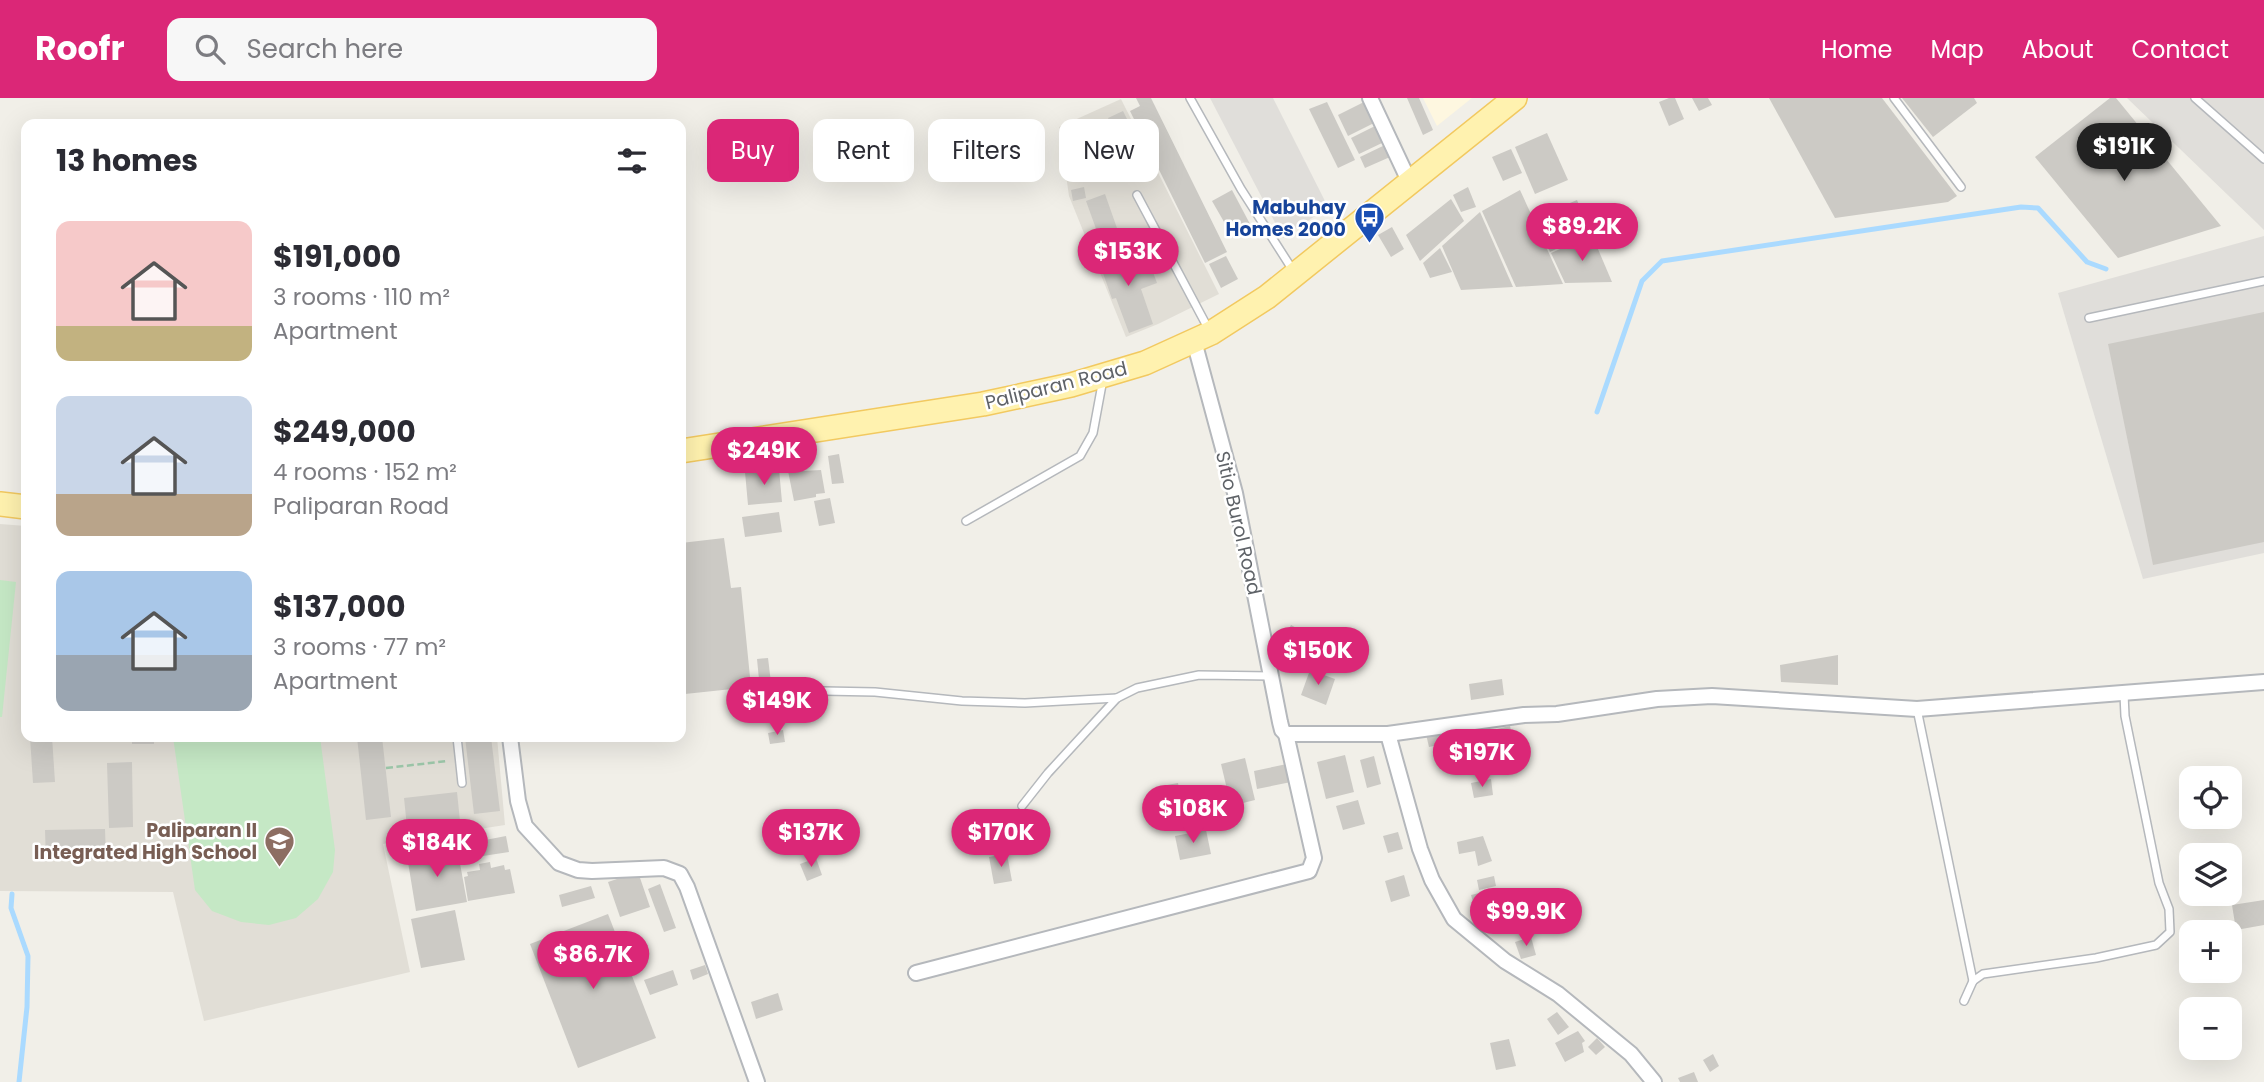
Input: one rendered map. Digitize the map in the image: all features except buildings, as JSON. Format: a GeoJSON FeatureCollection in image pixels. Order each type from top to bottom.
{"type":"FeatureCollection","features":[{"type":"Feature","properties":{"kind":"main road","name":"Paliparan Road"},"geometry":{"type":"LineString","coordinates":[[686,450],[983,404],[1071,385],[1145,363],[1202,337],[1267,297],[1515,98]]}},
{"type":"Feature","properties":{"kind":"main road"},"geometry":{"type":"LineString","coordinates":[[0,504],[21,506]]}},
{"type":"Feature","properties":{"kind":"street"},"geometry":{"type":"LineString","coordinates":[[1370,98],[1409,181]]}},
{"type":"Feature","properties":{"kind":"street","name":"Sitio Burol Road"},"geometry":{"type":"LineString","coordinates":[[916,972],[1309,871],[1314,858],[1286,734],[1282,730],[1202,337]]}},
{"type":"Feature","properties":{"kind":"street"},"geometry":{"type":"LineString","coordinates":[[1286,734],[1388,734],[1657,699],[1712,696],[1917,709],[2264,681]]}},
{"type":"Feature","properties":{"kind":"street"},"geometry":{"type":"LineString","coordinates":[[1388,734],[1420,849],[1432,880],[1454,919],[1505,961],[1558,994],[1631,1054],[1654,1082]]}},
{"type":"Feature","properties":{"kind":"street"},"geometry":{"type":"LineString","coordinates":[[511,742],[518,801],[525,826],[559,863],[578,870],[664,869],[680,874],[757,1082]]}},
{"type":"Feature","properties":{"kind":"lane"},"geometry":{"type":"LineString","coordinates":[[1191,98],[1241,189],[1296,275]]}},
{"type":"Feature","properties":{"kind":"lane"},"geometry":{"type":"LineString","coordinates":[[1894,98],[1961,187]]}},
{"type":"Feature","properties":{"kind":"lane"},"geometry":{"type":"LineString","coordinates":[[2195,98],[2264,159]]}},
{"type":"Feature","properties":{"kind":"lane"},"geometry":{"type":"LineString","coordinates":[[1138,195],[1202,337]]}},
{"type":"Feature","properties":{"kind":"lane"},"geometry":{"type":"LineString","coordinates":[[2089,318],[2264,281]]}},
{"type":"Feature","properties":{"kind":"lane"},"geometry":{"type":"LineString","coordinates":[[966,521],[1080,456],[1093,433],[1103,375]]}},
{"type":"Feature","properties":{"kind":"lane"},"geometry":{"type":"LineString","coordinates":[[1022,806],[1048,773],[1117,698],[1137,688],[1199,675],[1271,676]]}},
{"type":"Feature","properties":{"kind":"lane"},"geometry":{"type":"LineString","coordinates":[[824,691],[875,692],[1025,704],[1117,698]]}},
{"type":"Feature","properties":{"kind":"lane"},"geometry":{"type":"LineString","coordinates":[[1964,1001],[1973,981],[1983,974],[2096,958],[2155,945],[2170,932],[2169,909],[2159,883],[2124,716],[2124,693]]}},
{"type":"Feature","properties":{"kind":"lane"},"geometry":{"type":"LineString","coordinates":[[1917,709],[1973,981]]}},
{"type":"Feature","properties":{"kind":"lane"},"geometry":{"type":"LineString","coordinates":[[457,742],[462,783]]}},
{"type":"Feature","properties":{"kind":"path"},"geometry":{"type":"LineString","coordinates":[[386,768],[459,760]]}},
{"type":"Feature","properties":{"kind":"shaded area"},"geometry":{"type":"Polygon","coordinates":[[[1210,98],[1273,98],[1328,207],[1283,238],[1210,98]]]}},
{"type":"Feature","properties":{"kind":"shaded area"},"geometry":{"type":"Polygon","coordinates":[[[1423,98],[1472,98],[1437,126],[1423,98]]]}},
{"type":"Feature","properties":{"kind":"shaded area"},"geometry":{"type":"Polygon","coordinates":[[[2127,98],[2264,98],[2264,230],[2257,223],[2127,98]]]}},
{"type":"Feature","properties":{"kind":"shaded area"},"geometry":{"type":"Polygon","coordinates":[[[1121,99],[1131,119],[1077,119],[1121,99]]]}},
{"type":"Feature","properties":{"kind":"shaded area"},"geometry":{"type":"Polygon","coordinates":[[[1159,175],[1219,294],[1126,337],[1069,196],[1067,182],[1159,182],[1159,175]]]}},
{"type":"Feature","properties":{"kind":"shaded area"},"geometry":{"type":"Polygon","coordinates":[[[2264,236],[2264,553],[2143,579],[2058,293],[2264,236]]]}},
{"type":"Feature","properties":{"kind":"shaded area","name":"Paliparan II Integrated High School"},"geometry":{"type":"Polygon","coordinates":[[[0,524],[21,526],[21,742],[497,742],[505,825],[383,844],[410,972],[204,1021],[173,892],[0,891],[0,524]]]}},
{"type":"Feature","properties":{"kind":"green space"},"geometry":{"type":"Polygon","coordinates":[[[0,580],[16,582],[2,717],[0,717],[0,580]]]}},
{"type":"Feature","properties":{"kind":"green space"},"geometry":{"type":"Polygon","coordinates":[[[174,742],[321,742],[335,850],[333,872],[318,899],[296,918],[269,925],[241,922],[212,911],[195,890],[174,742]]]}},
{"type":"Feature","properties":{"kind":"waterway"},"geometry":{"type":"LineString","coordinates":[[1597,412],[1642,281],[1662,261],[2021,207],[2038,208],[2087,262],[2106,269]]}},
{"type":"Feature","properties":{"kind":"waterway"},"geometry":{"type":"LineString","coordinates":[[12,894],[11,908],[28,956],[27,1007],[19,1082]]}},
{"type":"Feature","properties":{"kind":"place","name":"Mabuhay Homes 2000"},"geometry":{"type":"Point","coordinates":[1369,245]}},
{"type":"Feature","properties":{"kind":"place","name":"Paliparan II Integrated High School"},"geometry":{"type":"Point","coordinates":[280,868]}}]}
